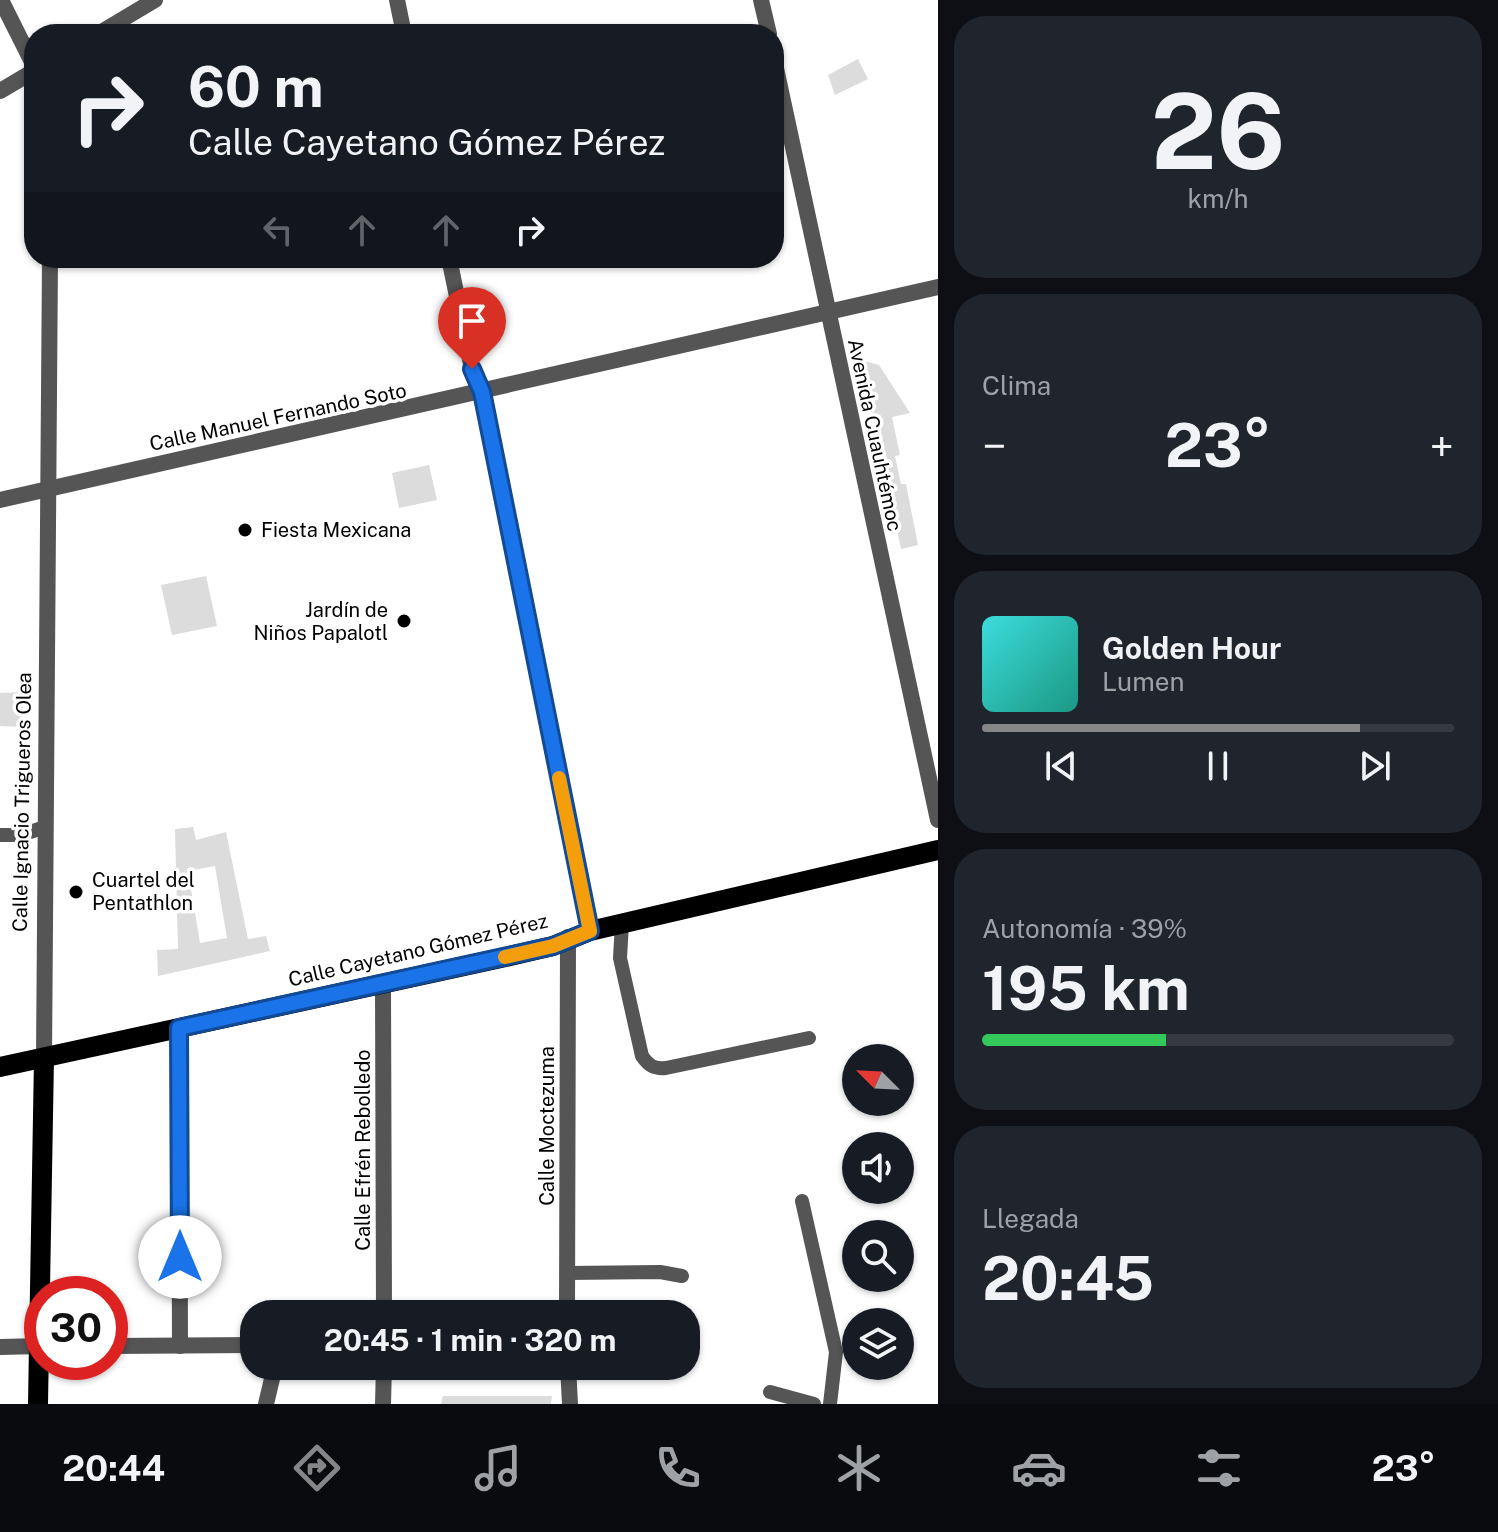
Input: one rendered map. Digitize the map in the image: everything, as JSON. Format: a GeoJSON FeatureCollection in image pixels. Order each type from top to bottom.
{"type":"FeatureCollection","features":[{"type":"Feature","properties":{"kind":"main road","name":"Calle Cayetano Gómez Pérez"},"geometry":{"type":"LineString","coordinates":[[0,1067],[383,986],[553,946],[568,937],[622,923],[938,850]]}},
{"type":"Feature","properties":{"kind":"main road","name":"Calle Ignacio Trigueros Olea"},"geometry":{"type":"LineString","coordinates":[[41,1276],[44,1058]]}},
{"type":"Feature","properties":{"kind":"main road","name":"Calle Ignacio Trigueros Olea"},"geometry":{"type":"LineString","coordinates":[[38,1404],[39,1380]]}},
{"type":"Feature","properties":{"kind":"street"},"geometry":{"type":"LineString","coordinates":[[1,0],[24,47]]}},
{"type":"Feature","properties":{"kind":"street"},"geometry":{"type":"LineString","coordinates":[[115,24],[155,0]]}},
{"type":"Feature","properties":{"kind":"street"},"geometry":{"type":"LineString","coordinates":[[397,0],[402,24]]}},
{"type":"Feature","properties":{"kind":"street"},"geometry":{"type":"LineString","coordinates":[[761,0],[767,24]]}},
{"type":"Feature","properties":{"kind":"street"},"geometry":{"type":"LineString","coordinates":[[0,91],[24,75]]}},
{"type":"Feature","properties":{"kind":"street","name":"Avenida Cuauhtémoc"},"geometry":{"type":"LineString","coordinates":[[784,106],[938,820]]}},
{"type":"Feature","properties":{"kind":"street","name":"Calle Ignacio Trigueros Olea"},"geometry":{"type":"LineString","coordinates":[[44,1058],[51,488],[50,268]]}},
{"type":"Feature","properties":{"kind":"street"},"geometry":{"type":"LineString","coordinates":[[451,268],[472,369],[482,392],[590,931]]}},
{"type":"Feature","properties":{"kind":"street","name":"Calle Manuel Fernando Soto"},"geometry":{"type":"LineString","coordinates":[[0,500],[938,287]]}},
{"type":"Feature","properties":{"kind":"street","name":"Calle Moctezuma"},"geometry":{"type":"LineString","coordinates":[[567,1300],[568,937]]}},
{"type":"Feature","properties":{"kind":"street","name":"Calle Efrén Rebolledo"},"geometry":{"type":"LineString","coordinates":[[383,986],[384,1300]]}},
{"type":"Feature","properties":{"kind":"street"},"geometry":{"type":"LineString","coordinates":[[179,1028],[180,1346]]}},
{"type":"Feature","properties":{"kind":"street"},"geometry":{"type":"LineString","coordinates":[[128,1346],[240,1345]]}},
{"type":"Feature","properties":{"kind":"street"},"geometry":{"type":"LineString","coordinates":[[0,1347],[24,1346]]}},
{"type":"Feature","properties":{"kind":"street"},"geometry":{"type":"LineString","coordinates":[[266,1404],[272,1380]]}},
{"type":"Feature","properties":{"kind":"street"},"geometry":{"type":"LineString","coordinates":[[383,1404],[384,1380]]}},
{"type":"Feature","properties":{"kind":"street"},"geometry":{"type":"LineString","coordinates":[[569,1380],[570,1404]]}},
{"type":"Feature","properties":{"kind":"lane"},"geometry":{"type":"LineString","coordinates":[[0,835],[21,835],[45,827]]}},
{"type":"Feature","properties":{"kind":"lane"},"geometry":{"type":"LineString","coordinates":[[622,923],[620,958],[642,1056],[647,1064],[656,1069],[666,1068],[809,1038]]}},
{"type":"Feature","properties":{"kind":"lane"},"geometry":{"type":"LineString","coordinates":[[802,1201],[836,1352],[830,1404]]}},
{"type":"Feature","properties":{"kind":"lane"},"geometry":{"type":"LineString","coordinates":[[567,1273],[660,1272],[682,1276]]}},
{"type":"Feature","properties":{"kind":"lane"},"geometry":{"type":"LineString","coordinates":[[770,1392],[814,1404]]}},
{"type":"Feature","properties":{"kind":"shaded area"},"geometry":{"type":"Polygon","coordinates":[[[858,59],[868,79],[835,95],[828,75],[858,59]]]}},
{"type":"Feature","properties":{"kind":"shaded area"},"geometry":{"type":"Polygon","coordinates":[[[861,360],[879,365],[910,413],[892,417],[900,455],[895,456],[901,484],[906,484],[918,545],[901,549],[861,360]]]}},
{"type":"Feature","properties":{"kind":"shaded area"},"geometry":{"type":"Polygon","coordinates":[[[429,465],[437,500],[399,508],[392,473],[429,465]]]}},
{"type":"Feature","properties":{"kind":"shaded area"},"geometry":{"type":"Polygon","coordinates":[[[206,576],[217,626],[172,635],[161,585],[206,576]]]}},
{"type":"Feature","properties":{"kind":"shaded area"},"geometry":{"type":"Polygon","coordinates":[[[23,692],[23,727],[0,726],[0,693],[23,692]]]}},
{"type":"Feature","properties":{"kind":"shaded area"},"geometry":{"type":"Polygon","coordinates":[[[193,827],[196,840],[226,832],[248,939],[266,936],[270,951],[158,976],[157,950],[178,949],[175,829],[193,827]],[[215,866],[188,871],[200,943],[227,938],[215,866]]]}},
{"type":"Feature","properties":{"kind":"shaded area"},"geometry":{"type":"Polygon","coordinates":[[[443,1396],[552,1396],[551,1404],[441,1404],[443,1396]]]}},
{"type":"Feature","properties":{"kind":"slow traffic"},"geometry":{"type":"LineString","coordinates":[[505,957],[553,946],[568,937],[590,931],[559,778]]}},
{"type":"Feature","properties":{"kind":"place","name":"Fiesta Mexicana"},"geometry":{"type":"Point","coordinates":[245,530]}},
{"type":"Feature","properties":{"kind":"place","name":"Jardín de Niños Papalotl"},"geometry":{"type":"Point","coordinates":[404,621]}},
{"type":"Feature","properties":{"kind":"place","name":"Cuartel del Pentathlon"},"geometry":{"type":"Point","coordinates":[76,892]}},
{"type":"Feature","properties":{"kind":"route"},"geometry":{"type":"LineString","coordinates":[[180,1257],[179,1028],[383,986],[553,946],[568,937],[590,931],[482,392],[472,369]]}}]}
